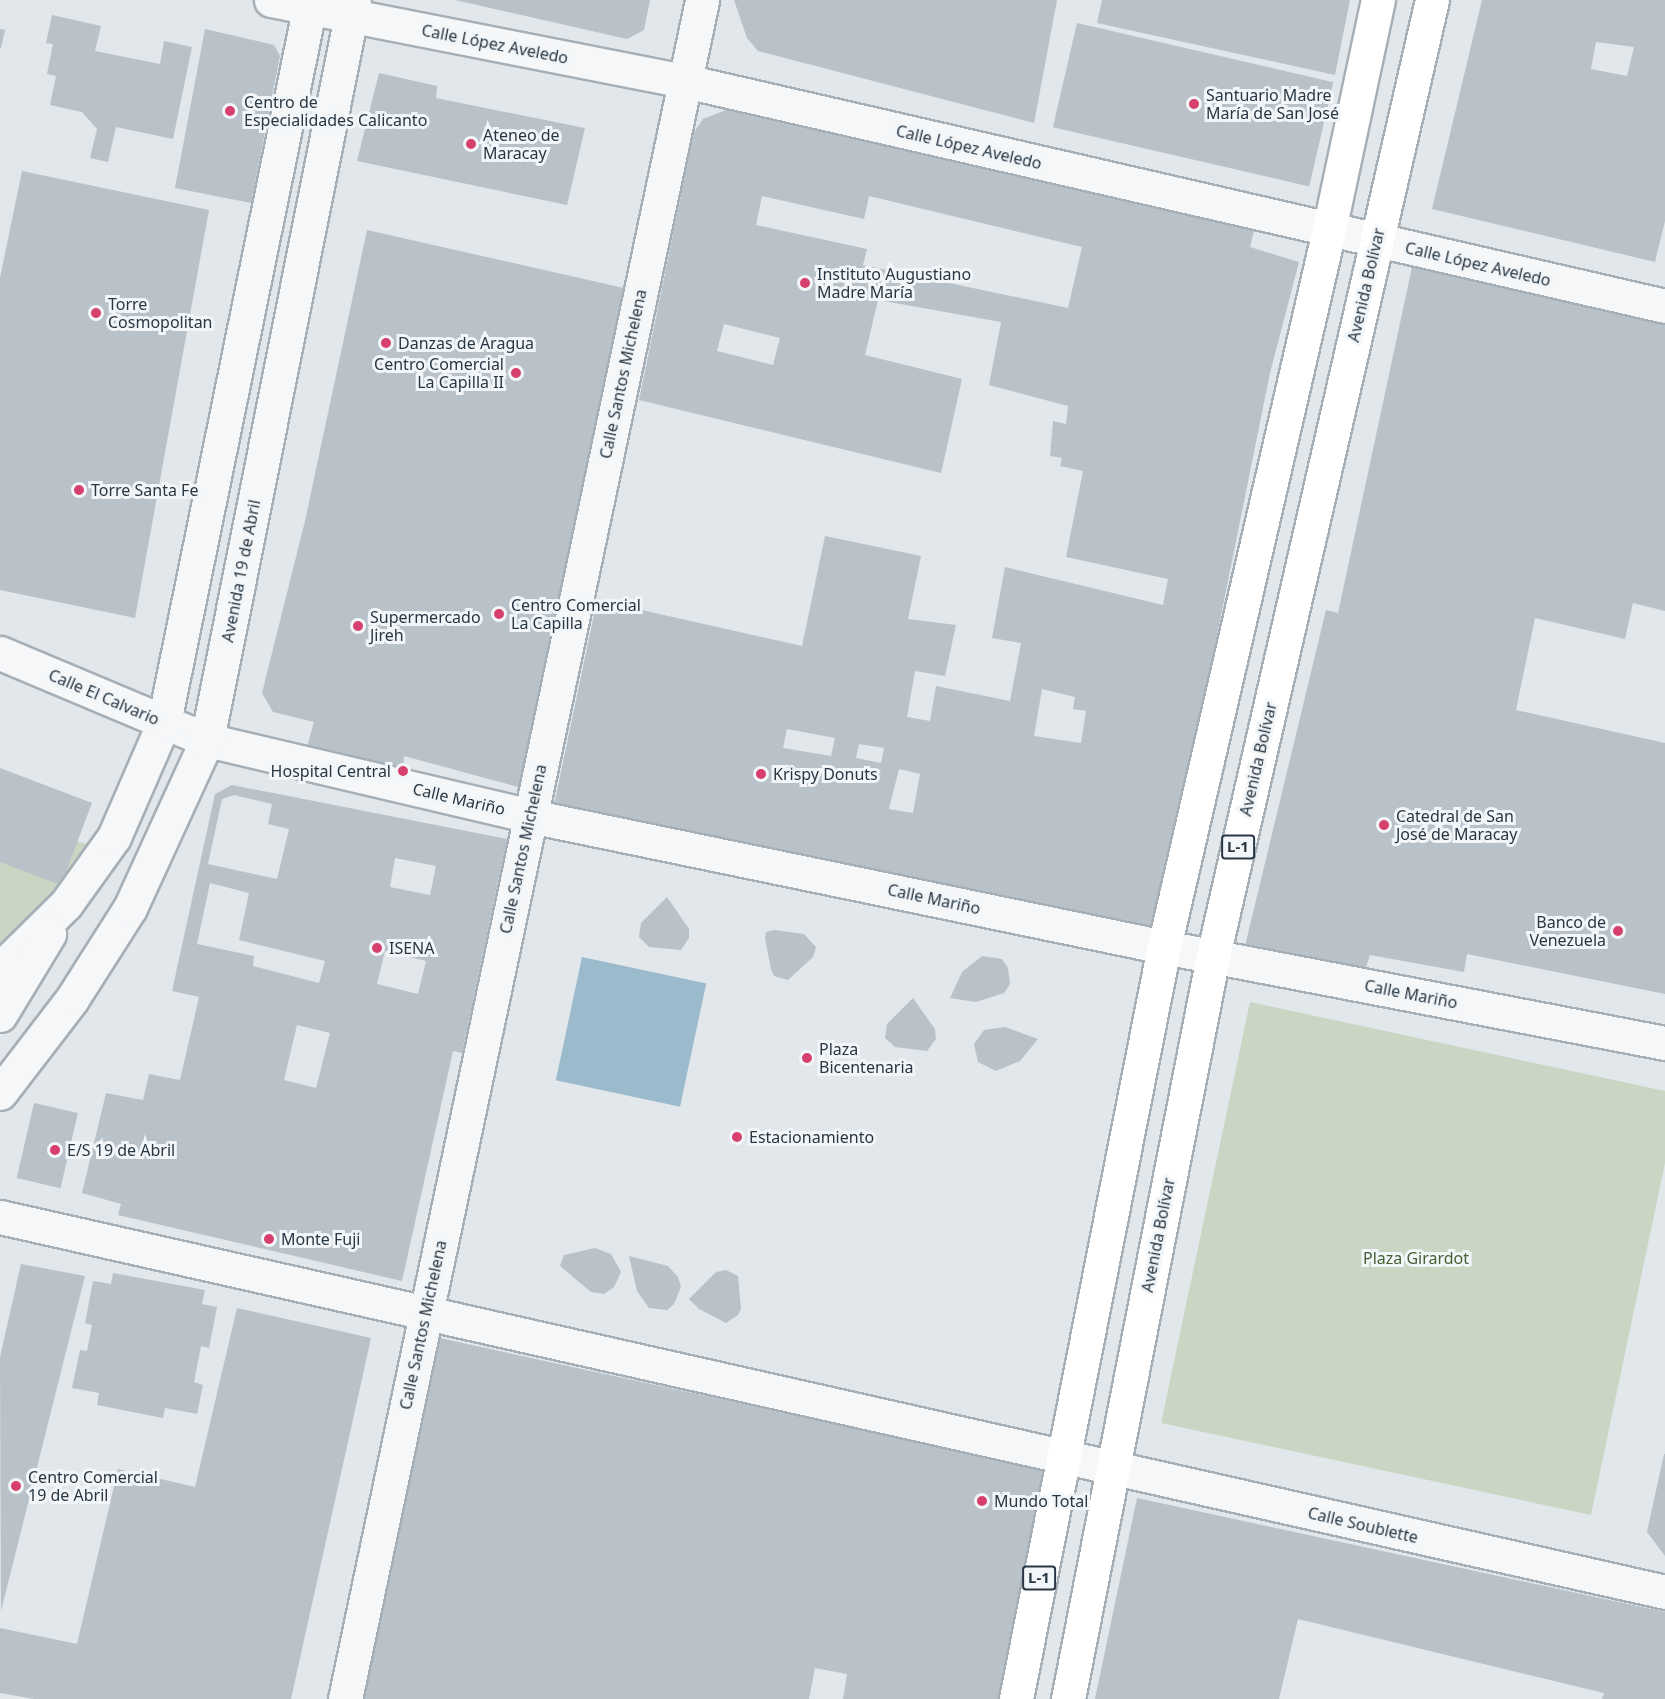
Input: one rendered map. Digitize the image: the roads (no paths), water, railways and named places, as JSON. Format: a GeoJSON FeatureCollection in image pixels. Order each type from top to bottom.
{"type":"FeatureCollection","features":[{"type":"Feature","properties":{"kind":"main road","name":"L-1"},"geometry":{"type":"LineString","coordinates":[[1016,1699],[1164,946],[1329,230],[1378,0]]}},
{"type":"Feature","properties":{"kind":"main road","name":"Avenida Bolívar"},"geometry":{"type":"LineString","coordinates":[[1068,1699],[1213,956],[1432,0]]}},
{"type":"Feature","properties":{"kind":"street","name":"Calle López Aveledo"},"geometry":{"type":"LineString","coordinates":[[271,0],[353,8],[685,81],[1665,306]]}},
{"type":"Feature","properties":{"kind":"street","name":"Calle Santos Michelena"},"geometry":{"type":"LineString","coordinates":[[345,1699],[702,0]]}},
{"type":"Feature","properties":{"kind":"street"},"geometry":{"type":"LineString","coordinates":[[0,1015],[20,988],[66,904],[114,837],[164,722],[310,4]]}},
{"type":"Feature","properties":{"kind":"street","name":"Avenida 19 de Abril"},"geometry":{"type":"LineString","coordinates":[[0,1093],[72,999],[130,908],[207,740],[353,8]]}},
{"type":"Feature","properties":{"kind":"street","name":"Calle El Calvario"},"geometry":{"type":"LineString","coordinates":[[0,653],[207,740]]}},
{"type":"Feature","properties":{"kind":"street","name":"Calle Mariño"},"geometry":{"type":"LineString","coordinates":[[207,740],[530,816],[1213,956],[1665,1043]]}},
{"type":"Feature","properties":{"kind":"street"},"geometry":{"type":"LineString","coordinates":[[0,969],[66,904]]}},
{"type":"Feature","properties":{"kind":"street","name":"Calle Soublette"},"geometry":{"type":"LineString","coordinates":[[0,1217],[1665,1592]]}},
{"type":"Feature","properties":{"kind":"water"},"geometry":{"type":"Polygon","coordinates":[[[582,957],[706,983],[680,1107],[556,1080],[582,957]]]}},
{"type":"Feature","properties":{"kind":"place","name":"Santuario Madre María de San José"},"geometry":{"type":"Point","coordinates":[1194,104]}},
{"type":"Feature","properties":{"kind":"place","name":"Centro de Especialidades Calicanto"},"geometry":{"type":"Point","coordinates":[230,111]}},
{"type":"Feature","properties":{"kind":"place","name":"Ateneo de Maracay"},"geometry":{"type":"Point","coordinates":[471,144]}},
{"type":"Feature","properties":{"kind":"place","name":"Instituto Augustiano Madre María"},"geometry":{"type":"Point","coordinates":[805,283]}},
{"type":"Feature","properties":{"kind":"place","name":"Torre Cosmopolitan"},"geometry":{"type":"Point","coordinates":[96,313]}},
{"type":"Feature","properties":{"kind":"place","name":"Danzas de Aragua"},"geometry":{"type":"Point","coordinates":[386,343]}},
{"type":"Feature","properties":{"kind":"place","name":"Centro Comercial La Capilla II"},"geometry":{"type":"Point","coordinates":[516,373]}},
{"type":"Feature","properties":{"kind":"place","name":"Torre Santa Fe"},"geometry":{"type":"Point","coordinates":[79,490]}},
{"type":"Feature","properties":{"kind":"place","name":"Centro Comercial La Capilla"},"geometry":{"type":"Point","coordinates":[499,614]}},
{"type":"Feature","properties":{"kind":"place","name":"Supermercado Jireh"},"geometry":{"type":"Point","coordinates":[358,626]}},
{"type":"Feature","properties":{"kind":"place","name":"Hospital Central"},"geometry":{"type":"Point","coordinates":[403,771]}},
{"type":"Feature","properties":{"kind":"place","name":"Krispy Donuts"},"geometry":{"type":"Point","coordinates":[761,774]}},
{"type":"Feature","properties":{"kind":"place","name":"Catedral de San José de Maracay"},"geometry":{"type":"Point","coordinates":[1384,825]}},
{"type":"Feature","properties":{"kind":"place","name":"Banco de Venezuela"},"geometry":{"type":"Point","coordinates":[1618,931]}},
{"type":"Feature","properties":{"kind":"place","name":"ISENA"},"geometry":{"type":"Point","coordinates":[377,948]}},
{"type":"Feature","properties":{"kind":"place","name":"Plaza Bicentenaria"},"geometry":{"type":"Point","coordinates":[807,1058]}},
{"type":"Feature","properties":{"kind":"place","name":"Estacionamiento"},"geometry":{"type":"Point","coordinates":[737,1137]}},
{"type":"Feature","properties":{"kind":"place","name":"E/S 19 de Abril"},"geometry":{"type":"Point","coordinates":[55,1150]}},
{"type":"Feature","properties":{"kind":"place","name":"Monte Fuji"},"geometry":{"type":"Point","coordinates":[269,1239]}},
{"type":"Feature","properties":{"kind":"place","name":"Centro Comercial 19 de Abril"},"geometry":{"type":"Point","coordinates":[16,1486]}},
{"type":"Feature","properties":{"kind":"place","name":"Mundo Total"},"geometry":{"type":"Point","coordinates":[982,1501]}},
{"type":"Feature","properties":{"kind":"park label","name":"Plaza Girardot"},"geometry":{"type":"Point","coordinates":[1416,1258]}}]}
